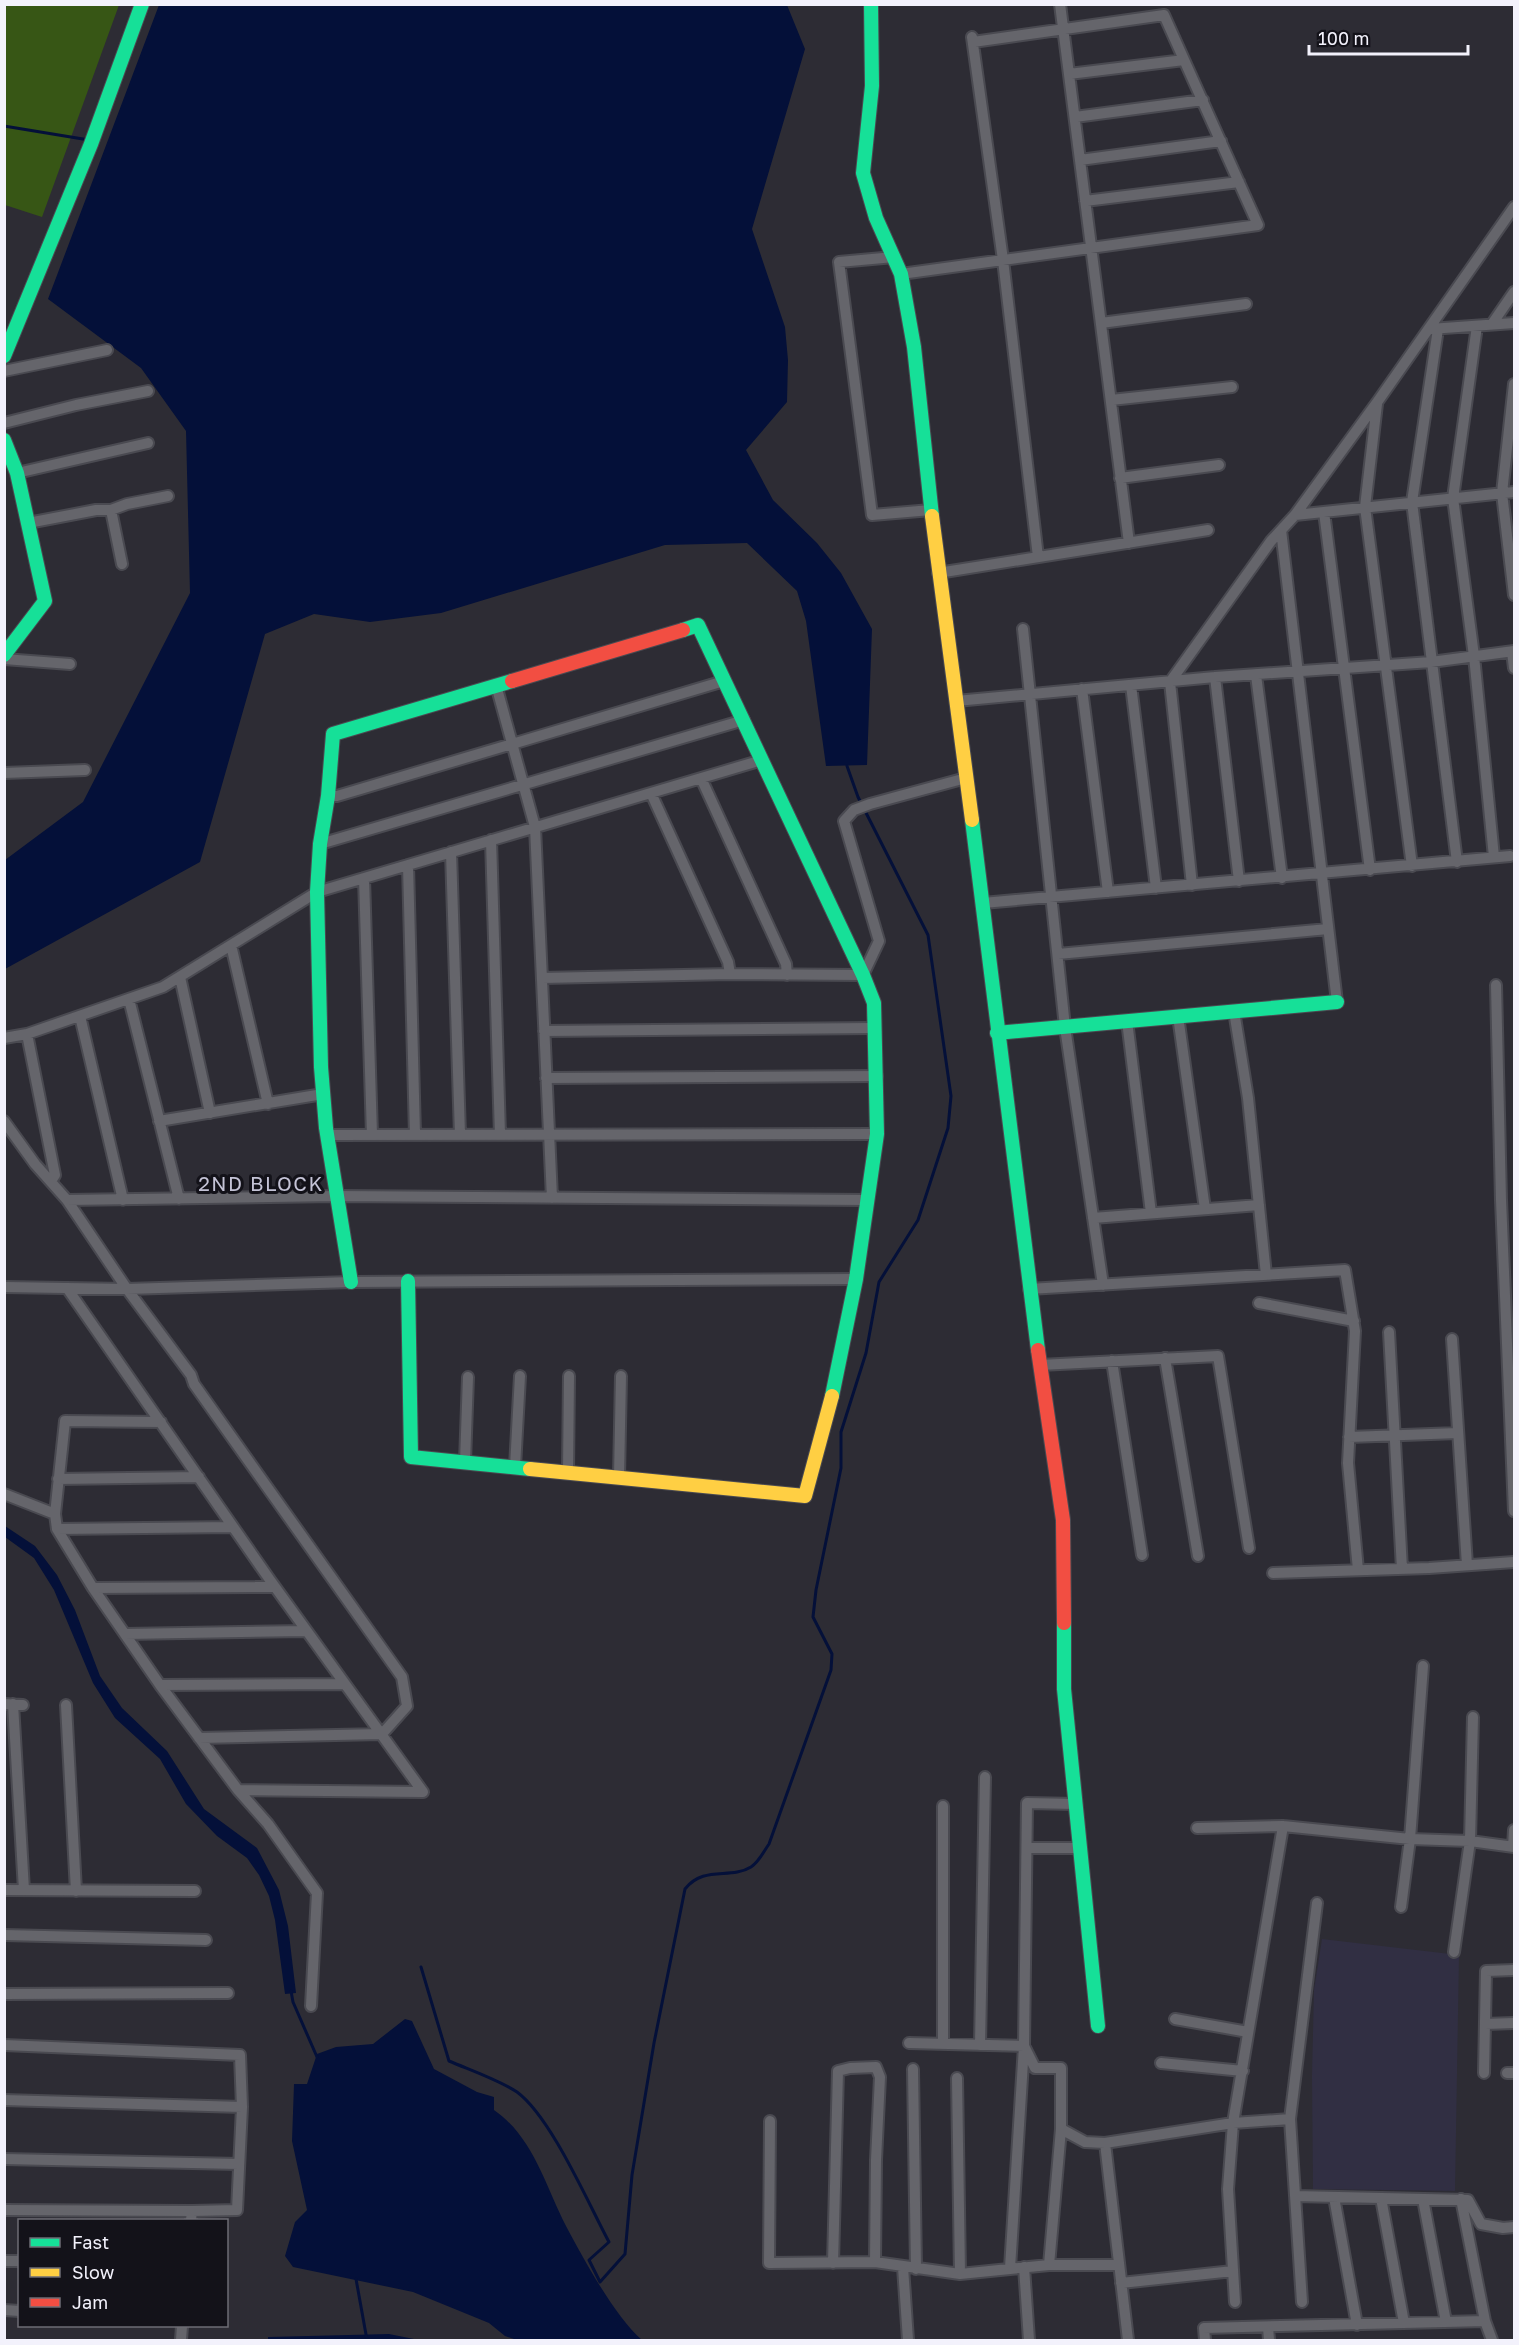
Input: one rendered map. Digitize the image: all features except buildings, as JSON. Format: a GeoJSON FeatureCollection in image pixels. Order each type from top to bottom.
{"type":"FeatureCollection","features":[{"type":"Feature","properties":{"kind":"street"},"geometry":{"type":"LineString","coordinates":[[4,356],[93,140],[142,4]]}},
{"type":"Feature","properties":{"kind":"street"},"geometry":{"type":"LineString","coordinates":[[871,4],[872,86],[863,173],[876,218],[901,274],[914,347],[938,573],[983,903],[1029,1290],[1063,1520],[1064,1689],[1098,2026]]}},
{"type":"Feature","properties":{"kind":"street"},"geometry":{"type":"LineString","coordinates":[[1060,4],[1129,543]]}},
{"type":"Feature","properties":{"kind":"street"},"geometry":{"type":"LineString","coordinates":[[901,274],[1003,260],[1091,248],[1258,225],[1164,15],[972,39],[1003,260],[1038,557]]}},
{"type":"Feature","properties":{"kind":"street"},"geometry":{"type":"LineString","coordinates":[[1069,74],[1184,60]]}},
{"type":"Feature","properties":{"kind":"street"},"geometry":{"type":"LineString","coordinates":[[1074,117],[1203,100]]}},
{"type":"Feature","properties":{"kind":"street"},"geometry":{"type":"LineString","coordinates":[[1080,160],[1221,141]]}},
{"type":"Feature","properties":{"kind":"street"},"geometry":{"type":"LineString","coordinates":[[1085,201],[1239,182]]}},
{"type":"Feature","properties":{"kind":"street"},"geometry":{"type":"LineString","coordinates":[[1192,885],[1170,682],[1271,542],[1295,515],[1432,329],[1515,207]]}},
{"type":"Feature","properties":{"kind":"street"},"geometry":{"type":"LineString","coordinates":[[894,257],[839,262],[872,515],[931,510]]}},
{"type":"Feature","properties":{"kind":"street"},"geometry":{"type":"LineString","coordinates":[[1492,324],[1515,292]]}},
{"type":"Feature","properties":{"kind":"street"},"geometry":{"type":"LineString","coordinates":[[1101,322],[1245,304]]}},
{"type":"Feature","properties":{"kind":"street"},"geometry":{"type":"LineString","coordinates":[[1432,329],[1515,323]]}},
{"type":"Feature","properties":{"kind":"street"},"geometry":{"type":"LineString","coordinates":[[1477,326],[1453,498],[1474,656],[1494,857]]}},
{"type":"Feature","properties":{"kind":"street"},"geometry":{"type":"LineString","coordinates":[[1432,329],[1412,502],[1456,862]]}},
{"type":"Feature","properties":{"kind":"street"},"geometry":{"type":"LineString","coordinates":[[4,371],[107,350]]}},
{"type":"Feature","properties":{"kind":"street"},"geometry":{"type":"LineString","coordinates":[[1515,384],[1502,493],[1515,595]]}},
{"type":"Feature","properties":{"kind":"street"},"geometry":{"type":"LineString","coordinates":[[1111,400],[1232,387]]}},
{"type":"Feature","properties":{"kind":"street"},"geometry":{"type":"LineString","coordinates":[[4,423],[76,405],[148,391]]}},
{"type":"Feature","properties":{"kind":"street"},"geometry":{"type":"LineString","coordinates":[[1378,401],[1365,507],[1413,866]]}},
{"type":"Feature","properties":{"kind":"street"},"geometry":{"type":"LineString","coordinates":[[4,440],[17,473],[45,600],[4,657],[70,664]]}},
{"type":"Feature","properties":{"kind":"street"},"geometry":{"type":"LineString","coordinates":[[17,473],[148,443]]}},
{"type":"Feature","properties":{"kind":"street"},"geometry":{"type":"LineString","coordinates":[[1120,478],[1219,465]]}},
{"type":"Feature","properties":{"kind":"street"},"geometry":{"type":"LineString","coordinates":[[1295,515],[1515,492]]}},
{"type":"Feature","properties":{"kind":"street"},"geometry":{"type":"LineString","coordinates":[[28,523],[96,510],[111,510],[127,504],[168,496]]}},
{"type":"Feature","properties":{"kind":"street"},"geometry":{"type":"LineString","coordinates":[[111,510],[122,564]]}},
{"type":"Feature","properties":{"kind":"street"},"geometry":{"type":"LineString","coordinates":[[1324,512],[1370,870]]}},
{"type":"Feature","properties":{"kind":"street"},"geometry":{"type":"LineString","coordinates":[[997,1033],[1337,1002],[1281,530]]}},
{"type":"Feature","properties":{"kind":"street"},"geometry":{"type":"LineString","coordinates":[[938,573],[1208,531]]}},
{"type":"Feature","properties":{"kind":"street"},"geometry":{"type":"LineString","coordinates":[[351,1282],[335,1196],[323,1094],[317,892],[320,844],[328,796],[333,734],[698,625],[874,1002],[877,1134],[856,1279],[838,1374],[805,1496],[411,1457],[408,1281]]}},
{"type":"Feature","properties":{"kind":"street"},"geometry":{"type":"LineString","coordinates":[[1023,629],[1065,1027],[1102,1285]]}},
{"type":"Feature","properties":{"kind":"street"},"geometry":{"type":"LineString","coordinates":[[956,701],[1215,677],[1386,663],[1431,662],[1513,652],[1515,668]]}},
{"type":"Feature","properties":{"kind":"street"},"geometry":{"type":"LineString","coordinates":[[1256,675],[1282,878]]}},
{"type":"Feature","properties":{"kind":"street"},"geometry":{"type":"LineString","coordinates":[[1215,677],[1239,881]]}},
{"type":"Feature","properties":{"kind":"street"},"geometry":{"type":"LineString","coordinates":[[328,796],[513,745],[724,681]]}},
{"type":"Feature","properties":{"kind":"street"},"geometry":{"type":"LineString","coordinates":[[496,685],[535,827],[552,1198]]}},
{"type":"Feature","properties":{"kind":"street"},"geometry":{"type":"LineString","coordinates":[[1131,685],[1156,888]]}},
{"type":"Feature","properties":{"kind":"street"},"geometry":{"type":"LineString","coordinates":[[1082,689],[1108,892]]}},
{"type":"Feature","properties":{"kind":"street"},"geometry":{"type":"LineString","coordinates":[[320,844],[744,720]]}},
{"type":"Feature","properties":{"kind":"street"},"geometry":{"type":"LineString","coordinates":[[4,1038],[27,1034],[163,987],[317,892],[762,760]]}},
{"type":"Feature","properties":{"kind":"street"},"geometry":{"type":"LineString","coordinates":[[4,773],[85,770]]}},
{"type":"Feature","properties":{"kind":"street"},"geometry":{"type":"LineString","coordinates":[[701,778],[786,964],[788,975]]}},
{"type":"Feature","properties":{"kind":"street"},"geometry":{"type":"LineString","coordinates":[[863,975],[879,941],[844,821],[863,807],[966,778]]}},
{"type":"Feature","properties":{"kind":"street"},"geometry":{"type":"LineString","coordinates":[[651,793],[728,962],[730,974]]}},
{"type":"Feature","properties":{"kind":"street"},"geometry":{"type":"LineString","coordinates":[[491,840],[500,1135]]}},
{"type":"Feature","properties":{"kind":"street"},"geometry":{"type":"LineString","coordinates":[[451,852],[460,1135]]}},
{"type":"Feature","properties":{"kind":"street"},"geometry":{"type":"LineString","coordinates":[[983,903],[1510,856]]}},
{"type":"Feature","properties":{"kind":"street"},"geometry":{"type":"LineString","coordinates":[[408,865],[415,1135]]}},
{"type":"Feature","properties":{"kind":"street"},"geometry":{"type":"LineString","coordinates":[[364,878],[372,1135]]}},
{"type":"Feature","properties":{"kind":"street"},"geometry":{"type":"LineString","coordinates":[[1058,954],[1328,929]]}},
{"type":"Feature","properties":{"kind":"street"},"geometry":{"type":"LineString","coordinates":[[231,945],[268,1104]]}},
{"type":"Feature","properties":{"kind":"street"},"geometry":{"type":"LineString","coordinates":[[542,978],[730,974],[863,975]]}},
{"type":"Feature","properties":{"kind":"street"},"geometry":{"type":"LineString","coordinates":[[180,977],[210,1113]]}},
{"type":"Feature","properties":{"kind":"street"},"geometry":{"type":"LineString","coordinates":[[1496,985],[1501,1200],[1515,1511]]}},
{"type":"Feature","properties":{"kind":"street"},"geometry":{"type":"LineString","coordinates":[[129,999],[178,1199]]}},
{"type":"Feature","properties":{"kind":"street"},"geometry":{"type":"LineString","coordinates":[[1234,1011],[1248,1098],[1266,1275]]}},
{"type":"Feature","properties":{"kind":"street"},"geometry":{"type":"LineString","coordinates":[[80,1016],[123,1200]]}},
{"type":"Feature","properties":{"kind":"street"},"geometry":{"type":"LineString","coordinates":[[1178,1016],[1205,1209]]}},
{"type":"Feature","properties":{"kind":"street"},"geometry":{"type":"LineString","coordinates":[[1127,1021],[1151,1213]]}},
{"type":"Feature","properties":{"kind":"street"},"geometry":{"type":"LineString","coordinates":[[544,1031],[874,1029]]}},
{"type":"Feature","properties":{"kind":"street"},"geometry":{"type":"LineString","coordinates":[[27,1034],[55,1175],[51,1181]]}},
{"type":"Feature","properties":{"kind":"street"},"geometry":{"type":"LineString","coordinates":[[546,1078],[877,1076]]}},
{"type":"Feature","properties":{"kind":"street"},"geometry":{"type":"LineString","coordinates":[[159,1121],[323,1094]]}},
{"type":"Feature","properties":{"kind":"street"},"geometry":{"type":"LineString","coordinates":[[4,1120],[35,1164],[67,1200],[127,1289],[191,1375],[194,1384],[402,1677],[407,1706],[382,1734],[199,1738]]}},
{"type":"Feature","properties":{"kind":"street"},"geometry":{"type":"LineString","coordinates":[[327,1135],[877,1134]]}},
{"type":"Feature","properties":{"kind":"street"},"geometry":{"type":"LineString","coordinates":[[67,1200],[335,1196],[867,1200]]}},
{"type":"Feature","properties":{"kind":"street"},"geometry":{"type":"LineString","coordinates":[[1093,1218],[1259,1205]]}},
{"type":"Feature","properties":{"kind":"street"},"geometry":{"type":"LineString","coordinates":[[1029,1290],[1345,1270],[1354,1321],[1348,1462],[1358,1570]]}},
{"type":"Feature","properties":{"kind":"street"},"geometry":{"type":"LineString","coordinates":[[4,1287],[127,1289],[408,1281],[856,1279]]}},
{"type":"Feature","properties":{"kind":"street"},"geometry":{"type":"LineString","coordinates":[[67,1288],[306,1631],[423,1792],[238,1790]]}},
{"type":"Feature","properties":{"kind":"street"},"geometry":{"type":"LineString","coordinates":[[1259,1303],[1354,1321]]}},
{"type":"Feature","properties":{"kind":"street"},"geometry":{"type":"LineString","coordinates":[[1389,1332],[1402,1569]]}},
{"type":"Feature","properties":{"kind":"street"},"geometry":{"type":"LineString","coordinates":[[1452,1339],[1467,1565]]}},
{"type":"Feature","properties":{"kind":"street"},"geometry":{"type":"LineString","coordinates":[[1040,1365],[1218,1356],[1249,1548]]}},
{"type":"Feature","properties":{"kind":"street"},"geometry":{"type":"LineString","coordinates":[[1165,1359],[1198,1556]]}},
{"type":"Feature","properties":{"kind":"street"},"geometry":{"type":"LineString","coordinates":[[1112,1361],[1142,1555]]}},
{"type":"Feature","properties":{"kind":"street"},"geometry":{"type":"LineString","coordinates":[[568,1472],[569,1376]]}},
{"type":"Feature","properties":{"kind":"street"},"geometry":{"type":"LineString","coordinates":[[620,1478],[621,1376]]}},
{"type":"Feature","properties":{"kind":"street"},"geometry":{"type":"LineString","coordinates":[[465,1462],[468,1377]]}},
{"type":"Feature","properties":{"kind":"street"},"geometry":{"type":"LineString","coordinates":[[515,1467],[520,1377]]}},
{"type":"Feature","properties":{"kind":"street"},"geometry":{"type":"LineString","coordinates":[[161,1422],[65,1421],[55,1514],[57,1529],[93,1588],[160,1685],[238,1790],[268,1824],[317,1893],[311,2006]]}},
{"type":"Feature","properties":{"kind":"street"},"geometry":{"type":"LineString","coordinates":[[1349,1437],[1458,1433]]}},
{"type":"Feature","properties":{"kind":"street"},"geometry":{"type":"LineString","coordinates":[[58,1479],[199,1477]]}},
{"type":"Feature","properties":{"kind":"street"},"geometry":{"type":"LineString","coordinates":[[4,1494],[55,1514]]}},
{"type":"Feature","properties":{"kind":"street"},"geometry":{"type":"LineString","coordinates":[[57,1529],[233,1527]]}},
{"type":"Feature","properties":{"kind":"street"},"geometry":{"type":"LineString","coordinates":[[1273,1573],[1402,1569],[1515,1562]]}},
{"type":"Feature","properties":{"kind":"street"},"geometry":{"type":"LineString","coordinates":[[93,1588],[275,1587]]}},
{"type":"Feature","properties":{"kind":"street"},"geometry":{"type":"LineString","coordinates":[[124,1634],[306,1631]]}},
{"type":"Feature","properties":{"kind":"street"},"geometry":{"type":"LineString","coordinates":[[1401,1907],[1410,1839],[1423,1666]]}},
{"type":"Feature","properties":{"kind":"street"},"geometry":{"type":"LineString","coordinates":[[160,1685],[345,1684]]}},
{"type":"Feature","properties":{"kind":"street"},"geometry":{"type":"LineString","coordinates":[[13,1704],[24,1890]]}},
{"type":"Feature","properties":{"kind":"street"},"geometry":{"type":"LineString","coordinates":[[66,1705],[76,1891]]}},
{"type":"Feature","properties":{"kind":"street"},"geometry":{"type":"LineString","coordinates":[[1454,1952],[1470,1841],[1473,1717]]}},
{"type":"Feature","properties":{"kind":"street"},"geometry":{"type":"LineString","coordinates":[[980,2045],[986,1777]]}},
{"type":"Feature","properties":{"kind":"street"},"geometry":{"type":"LineString","coordinates":[[1010,2268],[1024,2046],[1028,1803],[1076,1804]]}},
{"type":"Feature","properties":{"kind":"street"},"geometry":{"type":"LineString","coordinates":[[943,1806],[944,2044]]}},
{"type":"Feature","properties":{"kind":"street"},"geometry":{"type":"LineString","coordinates":[[1235,2301],[1228,2189],[1233,2123],[1283,1826]]}},
{"type":"Feature","properties":{"kind":"street"},"geometry":{"type":"LineString","coordinates":[[1197,1828],[1283,1826],[1410,1839],[1470,1841],[1514,1847],[1515,1830]]}},
{"type":"Feature","properties":{"kind":"street"},"geometry":{"type":"LineString","coordinates":[[1027,1848],[1080,1848]]}},
{"type":"Feature","properties":{"kind":"street"},"geometry":{"type":"LineString","coordinates":[[4,1890],[195,1891]]}},
{"type":"Feature","properties":{"kind":"street"},"geometry":{"type":"LineString","coordinates":[[1302,2302],[1290,2119],[1317,1903]]}},
{"type":"Feature","properties":{"kind":"street"},"geometry":{"type":"LineString","coordinates":[[4,1935],[206,1940]]}},
{"type":"Feature","properties":{"kind":"street"},"geometry":{"type":"LineString","coordinates":[[1484,2073],[1486,1971],[1515,1970]]}},
{"type":"Feature","properties":{"kind":"street"},"geometry":{"type":"LineString","coordinates":[[4,1994],[228,1994]]}},
{"type":"Feature","properties":{"kind":"street"},"geometry":{"type":"LineString","coordinates":[[1175,2019],[1248,2032]]}},
{"type":"Feature","properties":{"kind":"street"},"geometry":{"type":"LineString","coordinates":[[1485,2024],[1515,2023]]}},
{"type":"Feature","properties":{"kind":"street"},"geometry":{"type":"LineString","coordinates":[[909,2043],[1024,2046]]}},
{"type":"Feature","properties":{"kind":"street"},"geometry":{"type":"LineString","coordinates":[[4,2045],[240,2055],[242,2107],[237,2210],[192,2216],[4,2210]]}},
{"type":"Feature","properties":{"kind":"street"},"geometry":{"type":"LineString","coordinates":[[1024,2046],[1035,2068],[1061,2068],[1061,2129],[1049,2265]]}},
{"type":"Feature","properties":{"kind":"street"},"geometry":{"type":"LineString","coordinates":[[1161,2063],[1243,2071]]}},
{"type":"Feature","properties":{"kind":"street"},"geometry":{"type":"LineString","coordinates":[[833,2263],[838,2071],[876,2067],[879,2078],[875,2262]]}},
{"type":"Feature","properties":{"kind":"street"},"geometry":{"type":"LineString","coordinates":[[913,2069],[916,2269]]}},
{"type":"Feature","properties":{"kind":"street"},"geometry":{"type":"LineString","coordinates":[[957,2078],[960,2274]]}},
{"type":"Feature","properties":{"kind":"street"},"geometry":{"type":"LineString","coordinates":[[4,2100],[242,2107]]}},
{"type":"Feature","properties":{"kind":"street"},"geometry":{"type":"LineString","coordinates":[[1061,2129],[1085,2142],[1104,2143],[1233,2123],[1290,2119]]}},
{"type":"Feature","properties":{"kind":"street"},"geometry":{"type":"LineString","coordinates":[[770,2121],[769,2264],[875,2262],[960,2274],[1049,2265],[1119,2265]]}},
{"type":"Feature","properties":{"kind":"street"},"geometry":{"type":"LineString","coordinates":[[1104,2143],[1128,2340]]}},
{"type":"Feature","properties":{"kind":"street"},"geometry":{"type":"LineString","coordinates":[[4,2159],[239,2164]]}},
{"type":"Feature","properties":{"kind":"street"},"geometry":{"type":"LineString","coordinates":[[1295,2196],[1461,2199],[1468,2200],[1481,2224],[1503,2228],[1515,2227]]}},
{"type":"Feature","properties":{"kind":"street"},"geometry":{"type":"LineString","coordinates":[[1334,2197],[1357,2325]]}},
{"type":"Feature","properties":{"kind":"street"},"geometry":{"type":"LineString","coordinates":[[1381,2198],[1404,2324]]}},
{"type":"Feature","properties":{"kind":"street"},"geometry":{"type":"LineString","coordinates":[[1423,2199],[1446,2322]]}},
{"type":"Feature","properties":{"kind":"street"},"geometry":{"type":"LineString","coordinates":[[1461,2199],[1485,2321],[1492,2340]]}},
{"type":"Feature","properties":{"kind":"street"},"geometry":{"type":"LineString","coordinates":[[903,2267],[908,2340]]}},
{"type":"Feature","properties":{"kind":"street"},"geometry":{"type":"LineString","coordinates":[[1024,2267],[1029,2340]]}},
{"type":"Feature","properties":{"kind":"street"},"geometry":{"type":"LineString","coordinates":[[1121,2283],[1233,2271]]}},
{"type":"Feature","properties":{"kind":"street"},"geometry":{"type":"LineString","coordinates":[[1205,2340],[1204,2328],[1485,2321]]}},
{"type":"Feature","properties":{"kind":"street"},"geometry":{"type":"LineString","coordinates":[[1268,2327],[1269,2340]]}},
{"type":"Feature","properties":{"kind":"shaded area"},"geometry":{"type":"Polygon","coordinates":[[[1322,1939],[1459,1955],[1455,2191],[1313,2189],[1314,1990],[1322,1939]]]}},
{"type":"Feature","properties":{"kind":"green space"},"geometry":{"type":"Polygon","coordinates":[[[5,4],[119,5],[42,217],[5,205],[5,4]]]}},
{"type":"Feature","properties":{"kind":"water"},"geometry":{"type":"Polygon","coordinates":[[[159,5],[787,5],[805,49],[752,229],[785,327],[788,360],[787,402],[746,450],[773,500],[817,543],[841,573],[872,629],[867,765],[826,766],[806,621],[797,591],[747,543],[665,545],[441,613],[370,622],[314,614],[265,634],[200,862],[5,969],[5,860],[83,802],[190,593],[186,431],[141,368],[48,299],[159,5]]]}},
{"type":"Feature","properties":{"kind":"water"},"geometry":{"type":"Polygon","coordinates":[[[5,1526],[35,1546],[57,1575],[75,1610],[100,1676],[122,1708],[167,1751],[204,1809],[257,1848],[279,1890],[288,1926],[296,1993],[285,1994],[275,1920],[269,1896],[259,1875],[247,1858],[217,1836],[186,1804],[160,1759],[115,1718],[93,1683],[54,1590],[34,1558],[5,1537],[5,1526]]]}},
{"type":"Feature","properties":{"kind":"water"},"geometry":{"type":"Polygon","coordinates":[[[405,2019],[412,2021],[434,2069],[477,2092],[494,2097],[494,2110],[519,2134],[528,2148],[566,2226],[600,2286],[621,2317],[642,2340],[517,2340],[505,2336],[489,2323],[413,2292],[293,2267],[285,2256],[295,2222],[307,2210],[292,2141],[294,2084],[307,2084],[317,2054],[336,2047],[373,2044],[405,2019]]]}},
{"type":"Feature","properties":{"kind":"water"},"geometry":{"type":"Polygon","coordinates":[[[389,2334],[419,2340],[268,2340],[268,2337],[389,2334]]]}},
{"type":"Feature","properties":{"kind":"waterway"},"geometry":{"type":"LineString","coordinates":[[4,126],[89,140]]}},
{"type":"Feature","properties":{"kind":"waterway"},"geometry":{"type":"LineString","coordinates":[[421,1967],[449,2061],[493,2079],[517,2092],[530,2104],[556,2140],[609,2242],[589,2260],[600,2282],[625,2254],[632,2175],[654,2043],[685,1889],[700,1877],[743,1871],[754,1865],[761,1856],[769,1844],[831,1670],[832,1654],[813,1617],[816,1590],[841,1468],[841,1432],[866,1353],[879,1282],[918,1220],[948,1128],[951,1096],[928,935],[858,797],[847,766]]}},
{"type":"Feature","properties":{"kind":"waterway"},"geometry":{"type":"LineString","coordinates":[[291,1991],[293,2002],[317,2057]]}},
{"type":"Feature","properties":{"kind":"waterway"},"geometry":{"type":"LineString","coordinates":[[356,2279],[367,2340]]}},
{"type":"Feature","properties":{"kind":"traffic: fast"},"geometry":{"type":"LineString","coordinates":[[4,356],[91,144],[142,4]]}},
{"type":"Feature","properties":{"kind":"traffic: fast"},"geometry":{"type":"LineString","coordinates":[[871,4],[872,86],[863,173],[876,218],[901,274],[914,347],[932,516]]}},
{"type":"Feature","properties":{"kind":"traffic: fast"},"geometry":{"type":"LineString","coordinates":[[4,440],[17,473],[45,601],[4,655]]}},
{"type":"Feature","properties":{"kind":"traffic: fast"},"geometry":{"type":"LineString","coordinates":[[683,630],[698,625],[863,975],[874,1003],[877,1134],[856,1279],[832,1396]]}},
{"type":"Feature","properties":{"kind":"traffic: fast"},"geometry":{"type":"LineString","coordinates":[[351,1282],[326,1128],[321,1067],[317,892],[320,844],[328,796],[333,734],[512,681]]}},
{"type":"Feature","properties":{"kind":"traffic: fast"},"geometry":{"type":"LineString","coordinates":[[972,820],[1038,1350]]}},
{"type":"Feature","properties":{"kind":"traffic: fast"},"geometry":{"type":"LineString","coordinates":[[997,1033],[1337,1002]]}},
{"type":"Feature","properties":{"kind":"traffic: fast"},"geometry":{"type":"LineString","coordinates":[[408,1281],[411,1457],[530,1469]]}},
{"type":"Feature","properties":{"kind":"traffic: fast"},"geometry":{"type":"LineString","coordinates":[[1064,1623],[1064,1689],[1098,2026]]}},
{"type":"Feature","properties":{"kind":"traffic: slow"},"geometry":{"type":"LineString","coordinates":[[932,516],[972,820]]}},
{"type":"Feature","properties":{"kind":"traffic: slow"},"geometry":{"type":"LineString","coordinates":[[530,1469],[805,1496],[832,1396]]}},
{"type":"Feature","properties":{"kind":"traffic: jam"},"geometry":{"type":"LineString","coordinates":[[512,681],[683,630]]}},
{"type":"Feature","properties":{"kind":"traffic: jam"},"geometry":{"type":"LineString","coordinates":[[1038,1350],[1063,1520],[1064,1623]]}},
{"type":"Feature","properties":{"kind":"district","name":"2ND BLOCK"},"geometry":{"type":"Point","coordinates":[261,1183]}}]}
